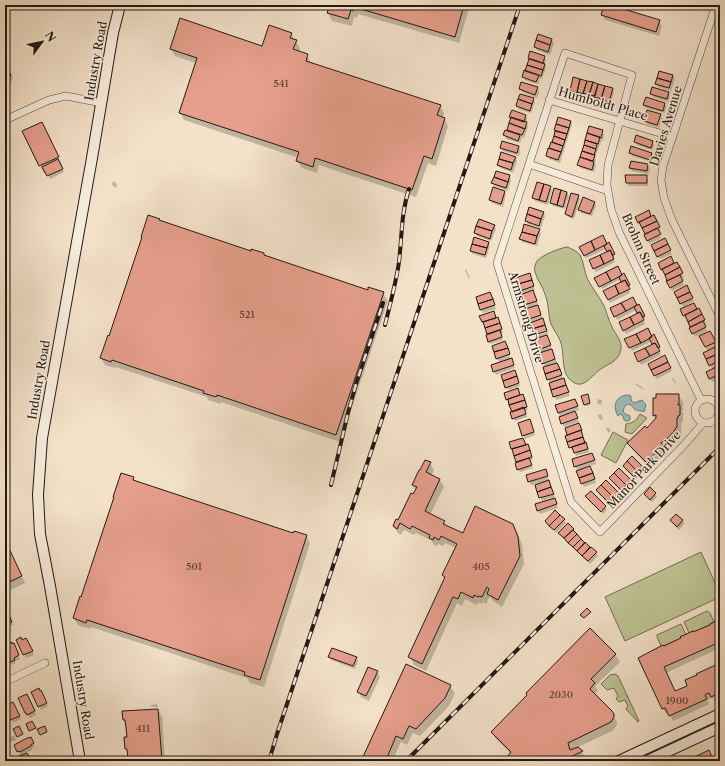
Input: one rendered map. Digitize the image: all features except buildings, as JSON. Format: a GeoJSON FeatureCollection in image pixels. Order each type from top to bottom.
{"type":"FeatureCollection","features":[{"type":"Feature","properties":{"kind":"main road","name":"Industry Road"},"geometry":{"type":"LineString","coordinates":[[80,761],[40,534],[38,495],[42,438],[102,103],[113,33],[120,5]]}},
{"type":"Feature","properties":{"kind":"main road"},"geometry":{"type":"LineString","coordinates":[[619,761],[720,714]]}},
{"type":"Feature","properties":{"kind":"main road"},"geometry":{"type":"LineString","coordinates":[[647,761],[720,727]]}},
{"type":"Feature","properties":{"kind":"street","name":"Davies Avenue"},"geometry":{"type":"LineString","coordinates":[[716,5],[663,166],[662,180],[664,198],[672,220],[720,317]]}},
{"type":"Feature","properties":{"kind":"street","name":"Brohm Street"},"geometry":{"type":"LineString","coordinates":[[565,53],[632,75],[608,165],[608,191],[611,209],[619,232],[701,400]]}},
{"type":"Feature","properties":{"kind":"street","name":"Armstrong Drive"},"geometry":{"type":"LineString","coordinates":[[565,53],[497,263],[571,502],[600,532]]}},
{"type":"Feature","properties":{"kind":"street"},"geometry":{"type":"LineString","coordinates":[[5,120],[49,100],[66,96],[102,103]]}},
{"type":"Feature","properties":{"kind":"street","name":"Humboldt Place"},"geometry":{"type":"LineString","coordinates":[[549,100],[673,137]]}},
{"type":"Feature","properties":{"kind":"street"},"geometry":{"type":"LineString","coordinates":[[529,164],[608,191]]}},
{"type":"Feature","properties":{"kind":"street","name":"Manor Park Drive"},"geometry":{"type":"LineString","coordinates":[[600,532],[684,445],[703,423],[712,422],[716,419],[719,410],[717,399],[701,400]]}},
{"type":"Feature","properties":{"kind":"street"},"geometry":{"type":"LineString","coordinates":[[701,400],[697,403],[694,412],[698,420],[703,423]]}},
{"type":"Feature","properties":{"kind":"street"},"geometry":{"type":"LineString","coordinates":[[5,682],[45,663]]}},
{"type":"Feature","properties":{"kind":"green space"},"geometry":{"type":"Polygon","coordinates":[[[567,247],[576,251],[580,255],[587,278],[604,307],[621,346],[620,354],[615,360],[598,371],[587,381],[580,384],[573,382],[566,374],[561,343],[551,324],[546,298],[535,271],[537,261],[543,256],[567,247]]]}},
{"type":"Feature","properties":{"kind":"green space"},"geometry":{"type":"Polygon","coordinates":[[[640,414],[647,418],[632,434],[625,432],[626,424],[634,421],[640,414]]]}},
{"type":"Feature","properties":{"kind":"green space"},"geometry":{"type":"Polygon","coordinates":[[[613,432],[628,440],[616,463],[601,455],[613,432]]]}},
{"type":"Feature","properties":{"kind":"green space"},"geometry":{"type":"Polygon","coordinates":[[[701,552],[720,597],[625,641],[605,597],[701,552]]]}},
{"type":"Feature","properties":{"kind":"green space"},"geometry":{"type":"Polygon","coordinates":[[[707,611],[710,613],[714,622],[689,633],[684,622],[707,611]]]}},
{"type":"Feature","properties":{"kind":"green space"},"geometry":{"type":"Polygon","coordinates":[[[681,624],[686,635],[664,646],[661,646],[657,635],[681,624]]]}},
{"type":"Feature","properties":{"kind":"green space"},"geometry":{"type":"Polygon","coordinates":[[[615,674],[618,676],[639,721],[638,722],[626,709],[628,706],[625,700],[619,702],[616,699],[618,696],[614,688],[607,690],[601,684],[610,675],[615,674]]]}},
{"type":"Feature","properties":{"kind":"water"},"geometry":{"type":"Polygon","coordinates":[[[628,395],[631,396],[631,400],[634,403],[642,400],[646,405],[644,412],[635,410],[629,404],[626,405],[623,411],[625,414],[630,416],[630,420],[626,421],[620,414],[618,416],[615,405],[618,399],[628,395]]]}},
{"type":"Feature","properties":{"kind":"railway"},"geometry":{"type":"LineString","coordinates":[[269,761],[520,5]]}},
{"type":"Feature","properties":{"kind":"railway"},"geometry":{"type":"LineString","coordinates":[[385,325],[398,270],[403,216],[409,189]]}},
{"type":"Feature","properties":{"kind":"railway"},"geometry":{"type":"LineString","coordinates":[[331,485],[356,384],[383,303]]}},
{"type":"Feature","properties":{"kind":"railway"},"geometry":{"type":"LineString","coordinates":[[406,761],[720,447]]}}]}
